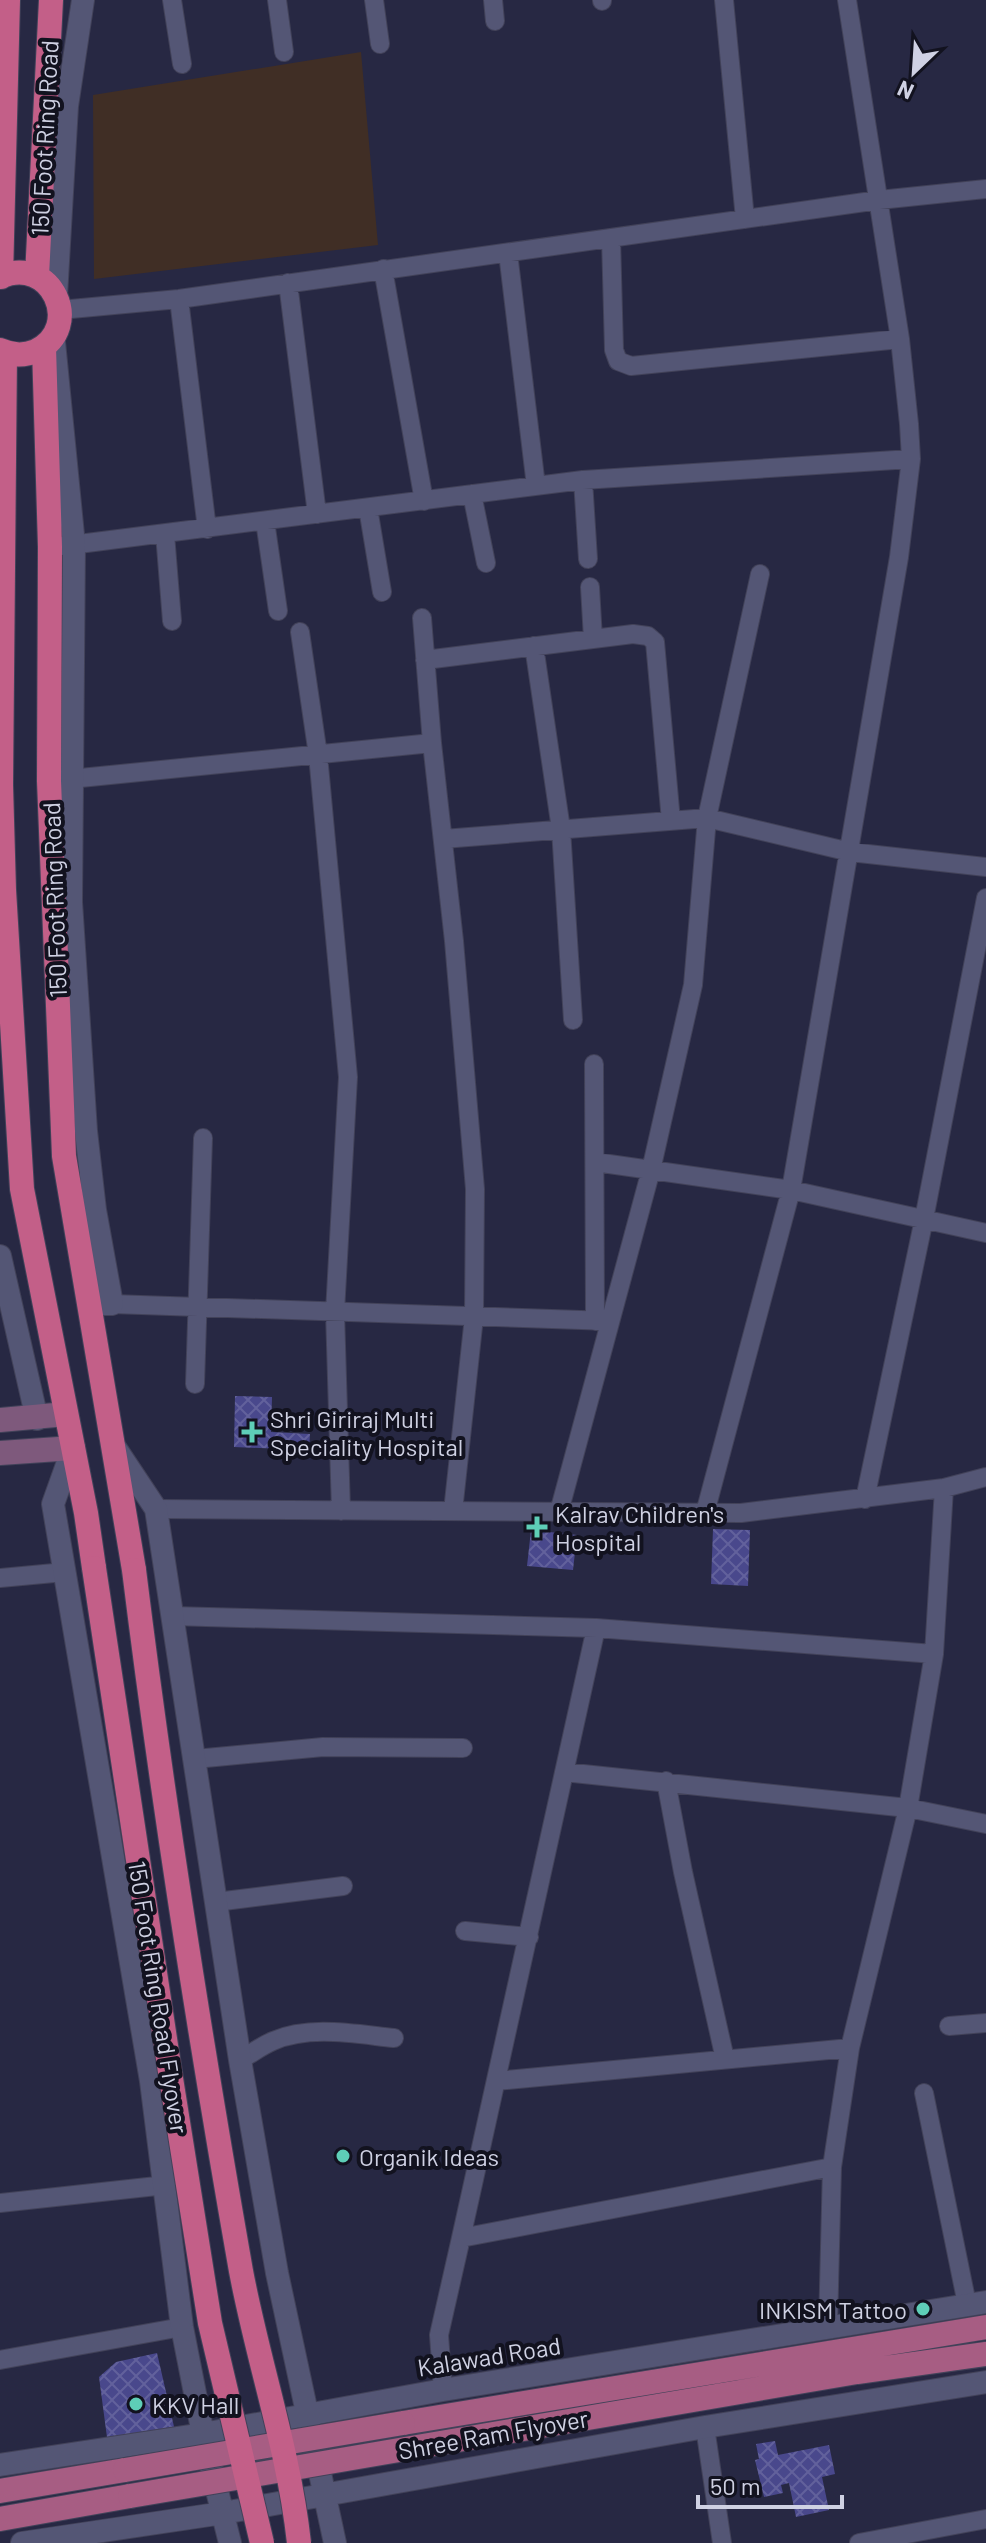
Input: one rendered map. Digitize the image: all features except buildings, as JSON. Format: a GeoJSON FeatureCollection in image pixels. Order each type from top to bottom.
{"type":"FeatureCollection","features":[{"type":"Feature","properties":{"kind":"highway","name":"150 Foot Ring Road"},"geometry":{"type":"LineString","coordinates":[[1,277],[8,0]]}},
{"type":"Feature","properties":{"kind":"highway","name":"150 Foot Ring Road"},"geometry":{"type":"LineString","coordinates":[[37,276],[51,0]]}},
{"type":"Feature","properties":{"kind":"highway"},"geometry":{"type":"LineString","coordinates":[[1,277],[23,272],[37,276],[48,284],[58,303]]}},
{"type":"Feature","properties":{"kind":"highway","name":"150 Foot Ring Road"},"geometry":{"type":"LineString","coordinates":[[58,303],[59,324],[49,342],[62,546],[64,1156],[101,1304],[116,1449]]}},
{"type":"Feature","properties":{"kind":"highway"},"geometry":{"type":"LineString","coordinates":[[2,351],[17,355],[31,353],[49,342]]}},
{"type":"Feature","properties":{"kind":"highway","name":"150 Foot Ring Road"},"geometry":{"type":"LineString","coordinates":[[2,351],[2,890],[22,1189],[73,1448]]}},
{"type":"Feature","properties":{"kind":"highway","name":"150 Foot Ring Road Flyover"},"geometry":{"type":"LineString","coordinates":[[73,1448],[210,2323],[262,2543]]}},
{"type":"Feature","properties":{"kind":"highway","name":"150 Foot Ring Road Flyover"},"geometry":{"type":"LineString","coordinates":[[116,1449],[157,1758],[222,2162],[249,2313],[294,2492],[299,2543]]}},
{"type":"Feature","properties":{"kind":"main road"},"geometry":{"type":"LineString","coordinates":[[0,1420],[66,1414]]}},
{"type":"Feature","properties":{"kind":"main road"},"geometry":{"type":"LineString","coordinates":[[0,1453],[73,1448]]}},
{"type":"Feature","properties":{"kind":"main road","name":"Shree Ram Flyover"},"geometry":{"type":"LineString","coordinates":[[0,2491],[986,2327]]}},
{"type":"Feature","properties":{"kind":"main road","name":"Shree Ram Flyover"},"geometry":{"type":"LineString","coordinates":[[0,2519],[826,2377],[986,2354]]}},
{"type":"Feature","properties":{"kind":"street"},"geometry":{"type":"LineString","coordinates":[[83,0],[67,106],[58,303],[179,299],[879,200],[986,189]]}},
{"type":"Feature","properties":{"kind":"street"},"geometry":{"type":"LineString","coordinates":[[172,0],[182,64]]}},
{"type":"Feature","properties":{"kind":"street"},"geometry":{"type":"LineString","coordinates":[[277,0],[284,52]]}},
{"type":"Feature","properties":{"kind":"street"},"geometry":{"type":"LineString","coordinates":[[374,0],[380,44]]}},
{"type":"Feature","properties":{"kind":"street"},"geometry":{"type":"LineString","coordinates":[[493,0],[495,21]]}},
{"type":"Feature","properties":{"kind":"street"},"geometry":{"type":"LineString","coordinates":[[724,0],[745,219]]}},
{"type":"Feature","properties":{"kind":"street"},"geometry":{"type":"LineString","coordinates":[[705,1513],[791,1190],[899,557],[911,459],[900,339],[847,0]]}},
{"type":"Feature","properties":{"kind":"street"},"geometry":{"type":"LineString","coordinates":[[611,238],[614,350],[618,361],[631,366],[900,339]]}},
{"type":"Feature","properties":{"kind":"street"},"geometry":{"type":"LineString","coordinates":[[508,253],[536,486]]}},
{"type":"Feature","properties":{"kind":"street"},"geometry":{"type":"LineString","coordinates":[[383,269],[424,501]]}},
{"type":"Feature","properties":{"kind":"street"},"geometry":{"type":"LineString","coordinates":[[288,283],[317,514]]}},
{"type":"Feature","properties":{"kind":"street"},"geometry":{"type":"LineString","coordinates":[[179,299],[207,529]]}},
{"type":"Feature","properties":{"kind":"street"},"geometry":{"type":"LineString","coordinates":[[62,546],[583,480],[911,459]]}},
{"type":"Feature","properties":{"kind":"street"},"geometry":{"type":"LineString","coordinates":[[583,480],[588,559]]}},
{"type":"Feature","properties":{"kind":"street"},"geometry":{"type":"LineString","coordinates":[[472,494],[486,563]]}},
{"type":"Feature","properties":{"kind":"street"},"geometry":{"type":"LineString","coordinates":[[368,508],[382,592]]}},
{"type":"Feature","properties":{"kind":"street"},"geometry":{"type":"LineString","coordinates":[[265,521],[278,611]]}},
{"type":"Feature","properties":{"kind":"street"},"geometry":{"type":"LineString","coordinates":[[165,534],[172,621]]}},
{"type":"Feature","properties":{"kind":"street"},"geometry":{"type":"LineString","coordinates":[[559,1512],[603,1321],[651,1170],[693,985],[707,818],[760,574]]}},
{"type":"Feature","properties":{"kind":"street"},"geometry":{"type":"LineString","coordinates":[[590,587],[593,639]]}},
{"type":"Feature","properties":{"kind":"street"},"geometry":{"type":"LineString","coordinates":[[422,618],[475,1189],[474,1317],[453,1511]]}},
{"type":"Feature","properties":{"kind":"street"},"geometry":{"type":"LineString","coordinates":[[300,632],[318,755],[348,1077],[335,1312],[341,1511]]}},
{"type":"Feature","properties":{"kind":"street"},"geometry":{"type":"LineString","coordinates":[[425,660],[633,634],[648,636],[655,642],[671,821]]}},
{"type":"Feature","properties":{"kind":"street"},"geometry":{"type":"LineString","coordinates":[[534,646],[561,829],[573,1020]]}},
{"type":"Feature","properties":{"kind":"street"},"geometry":{"type":"LineString","coordinates":[[61,780],[432,743]]}},
{"type":"Feature","properties":{"kind":"street"},"geometry":{"type":"LineString","coordinates":[[443,839],[707,818],[850,852],[986,867]]}},
{"type":"Feature","properties":{"kind":"street"},"geometry":{"type":"LineString","coordinates":[[865,1499],[924,1219],[986,898]]}},
{"type":"Feature","properties":{"kind":"street"},"geometry":{"type":"LineString","coordinates":[[594,1064],[595,1162],[603,1321]]}},
{"type":"Feature","properties":{"kind":"street"},"geometry":{"type":"LineString","coordinates":[[195,1384],[200,1308],[203,1138]]}},
{"type":"Feature","properties":{"kind":"street"},"geometry":{"type":"LineString","coordinates":[[595,1162],[791,1190],[986,1233]]}},
{"type":"Feature","properties":{"kind":"street"},"geometry":{"type":"LineString","coordinates":[[0,1256],[37,1419]]}},
{"type":"Feature","properties":{"kind":"street"},"geometry":{"type":"LineString","coordinates":[[101,1304],[603,1321]]}},
{"type":"Feature","properties":{"kind":"street"},"geometry":{"type":"LineString","coordinates":[[73,1448],[53,1504],[151,2081],[182,2327],[203,2434],[230,2543]]}},
{"type":"Feature","properties":{"kind":"street"},"geometry":{"type":"LineString","coordinates":[[116,1449],[156,1509],[240,2060],[277,2273],[335,2543]]}},
{"type":"Feature","properties":{"kind":"street"},"geometry":{"type":"LineString","coordinates":[[156,1509],[741,1513],[944,1488],[986,1477]]}},
{"type":"Feature","properties":{"kind":"street"},"geometry":{"type":"LineString","coordinates":[[828,2326],[832,2167],[850,2048],[908,1808],[934,1654],[944,1488]]}},
{"type":"Feature","properties":{"kind":"street"},"geometry":{"type":"LineString","coordinates":[[0,1578],[65,1572]]}},
{"type":"Feature","properties":{"kind":"street"},"geometry":{"type":"LineString","coordinates":[[172,1616],[596,1628],[934,1654]]}},
{"type":"Feature","properties":{"kind":"street"},"geometry":{"type":"LineString","coordinates":[[443,2390],[439,2335],[596,1628]]}},
{"type":"Feature","properties":{"kind":"street"},"geometry":{"type":"LineString","coordinates":[[195,1759],[323,1747],[463,1748]]}},
{"type":"Feature","properties":{"kind":"street"},"geometry":{"type":"LineString","coordinates":[[564,1772],[908,1808],[986,1824]]}},
{"type":"Feature","properties":{"kind":"street"},"geometry":{"type":"LineString","coordinates":[[666,1781],[725,2059]]}},
{"type":"Feature","properties":{"kind":"street"},"geometry":{"type":"LineString","coordinates":[[216,1902],[343,1886]]}},
{"type":"Feature","properties":{"kind":"street"},"geometry":{"type":"LineString","coordinates":[[465,1931],[529,1937]]}},
{"type":"Feature","properties":{"kind":"street"},"geometry":{"type":"LineString","coordinates":[[949,2026],[986,2023]]}},
{"type":"Feature","properties":{"kind":"street"},"geometry":{"type":"LineString","coordinates":[[240,2060],[272,2041],[293,2034],[338,2032],[394,2038]]}},
{"type":"Feature","properties":{"kind":"street"},"geometry":{"type":"LineString","coordinates":[[496,2081],[850,2048]]}},
{"type":"Feature","properties":{"kind":"street"},"geometry":{"type":"LineString","coordinates":[[924,2093],[976,2303]]}},
{"type":"Feature","properties":{"kind":"street"},"geometry":{"type":"LineString","coordinates":[[461,2238],[832,2167]]}},
{"type":"Feature","properties":{"kind":"street"},"geometry":{"type":"LineString","coordinates":[[0,2203],[166,2185]]}},
{"type":"Feature","properties":{"kind":"street","name":"Kalawad Road"},"geometry":{"type":"LineString","coordinates":[[0,2465],[203,2434],[307,2413],[976,2303]]}},
{"type":"Feature","properties":{"kind":"street"},"geometry":{"type":"LineString","coordinates":[[0,2360],[182,2327]]}},
{"type":"Feature","properties":{"kind":"street"},"geometry":{"type":"LineString","coordinates":[[22,2543],[223,2513],[705,2427],[986,2382]]}},
{"type":"Feature","properties":{"kind":"street"},"geometry":{"type":"LineString","coordinates":[[705,2427],[722,2543]]}},
{"type":"Feature","properties":{"kind":"street"},"geometry":{"type":"LineString","coordinates":[[859,2543],[986,2519]]}},
{"type":"Feature","properties":{"kind":"shaded area"},"geometry":{"type":"Polygon","coordinates":[[[361,52],[378,245],[94,279],[93,95],[361,52]]]}},
{"type":"Feature","properties":{"kind":"place","name":"Shri Giriraj Multi Speciality Hospital"},"geometry":{"type":"Point","coordinates":[252,1432]}},
{"type":"Feature","properties":{"kind":"place","name":"Kalrav Children's Hospital"},"geometry":{"type":"Point","coordinates":[537,1527]}},
{"type":"Feature","properties":{"kind":"place","name":"Organik Ideas"},"geometry":{"type":"Point","coordinates":[343,2156]}},
{"type":"Feature","properties":{"kind":"place","name":"INKISM Tattoo"},"geometry":{"type":"Point","coordinates":[923,2309]}},
{"type":"Feature","properties":{"kind":"place","name":"KKV Hall"},"geometry":{"type":"Point","coordinates":[136,2404]}}]}
